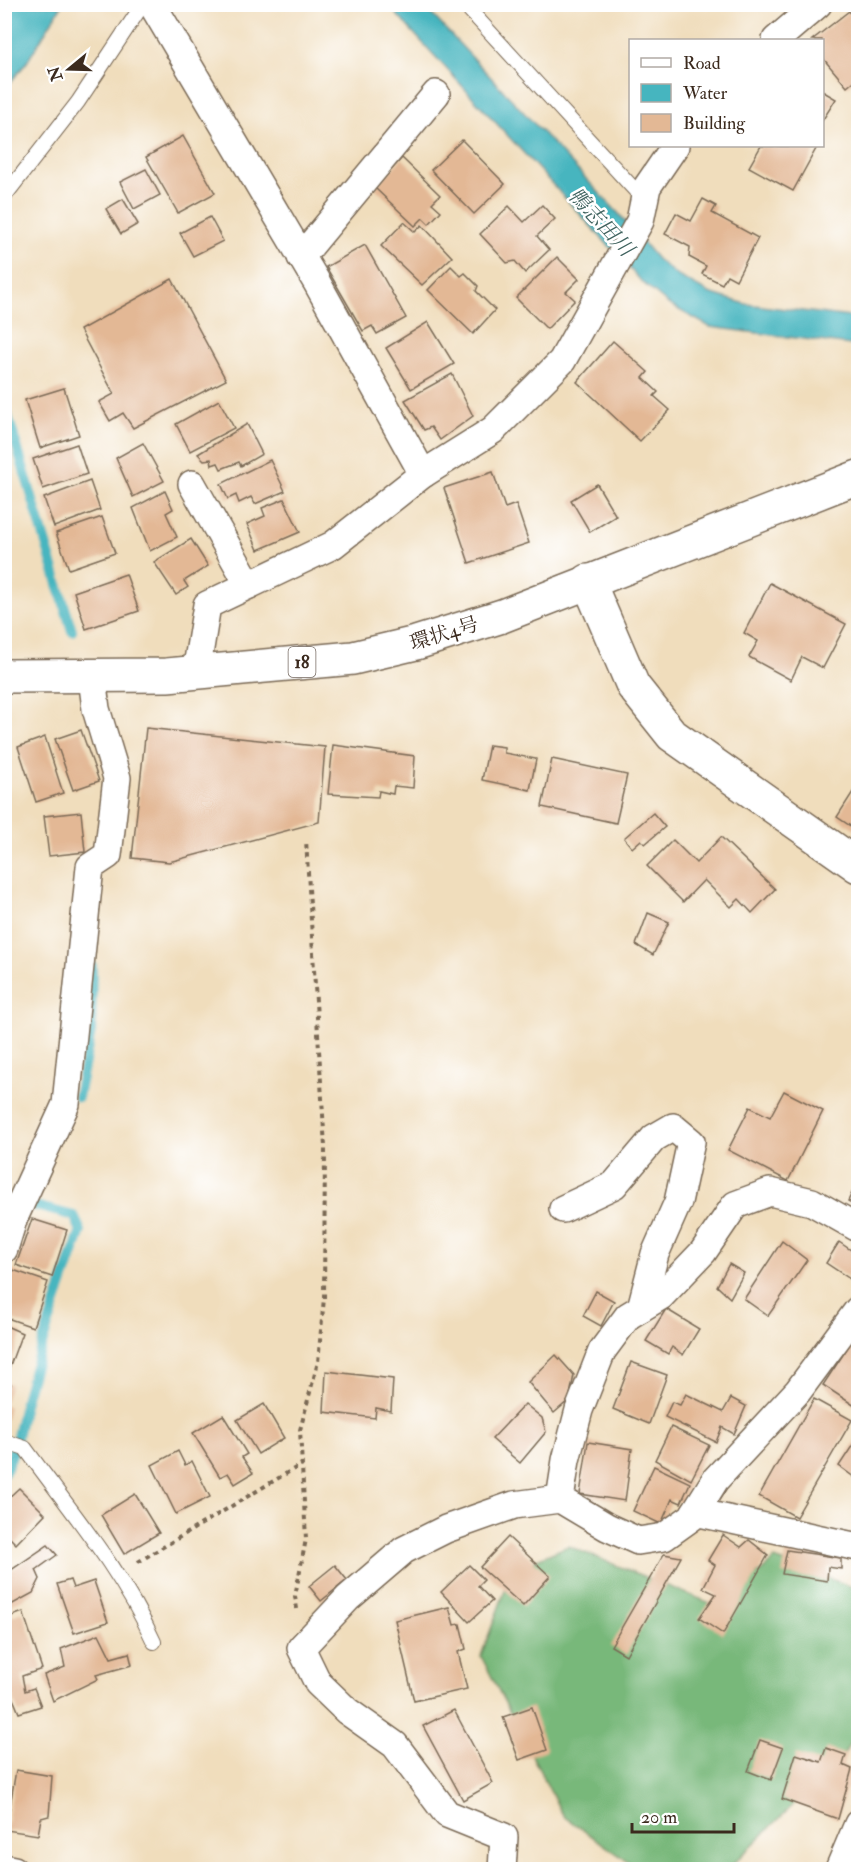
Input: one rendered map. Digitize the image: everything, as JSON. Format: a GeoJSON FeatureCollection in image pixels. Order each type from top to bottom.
{"type":"FeatureCollection","features":[{"type":"Feature","properties":{"kind":"main road","name":"環状4号"},"geometry":{"type":"LineString","coordinates":[[4,676],[92,677],[196,673],[353,658],[416,643],[502,616],[588,581],[853,484]]}},
{"type":"Feature","properties":{"kind":"main road"},"geometry":{"type":"LineString","coordinates":[[588,581],[633,686],[672,735],[858,866]]}},
{"type":"Feature","properties":{"kind":"street"},"geometry":{"type":"LineString","coordinates":[[152,4],[301,256],[423,474]]}},
{"type":"Feature","properties":{"kind":"street"},"geometry":{"type":"LineString","coordinates":[[777,39],[818,4]]}},
{"type":"Feature","properties":{"kind":"street"},"geometry":{"type":"LineString","coordinates":[[301,256],[436,94]]}},
{"type":"Feature","properties":{"kind":"street"},"geometry":{"type":"LineString","coordinates":[[196,673],[207,605],[333,545],[423,474],[493,430],[562,361],[616,265],[643,211],[647,187],[674,147]]}},
{"type":"Feature","properties":{"kind":"street"},"geometry":{"type":"LineString","coordinates":[[192,484],[249,585]]}},
{"type":"Feature","properties":{"kind":"street"},"geometry":{"type":"LineString","coordinates":[[4,1249],[12,1220],[66,1104],[90,867],[108,855],[117,778],[96,709],[92,677]]}},
{"type":"Feature","properties":{"kind":"street"},"geometry":{"type":"LineString","coordinates":[[563,1209],[614,1185],[654,1138],[673,1127],[691,1142],[678,1202],[656,1254],[640,1308]]}},
{"type":"Feature","properties":{"kind":"street"},"geometry":{"type":"LineString","coordinates":[[560,1499],[566,1460],[579,1410],[602,1351],[628,1316],[662,1296],[703,1252],[735,1205],[770,1192],[812,1202],[858,1228]]}},
{"type":"Feature","properties":{"kind":"street"},"geometry":{"type":"LineString","coordinates":[[502,1869],[504,1837],[447,1814],[395,1745],[347,1711],[318,1683],[301,1648],[348,1598],[404,1550],[446,1529],[514,1505],[560,1499],[607,1527],[638,1540],[664,1537],[692,1517],[715,1480],[798,1391],[855,1321]]}},
{"type":"Feature","properties":{"kind":"street"},"geometry":{"type":"LineString","coordinates":[[695,1512],[858,1547]]}},
{"type":"Feature","properties":{"kind":"street"},"geometry":{"type":"LineString","coordinates":[[839,1869],[858,1824]]}},
{"type":"Feature","properties":{"kind":"street"},"geometry":{"type":"LineString","coordinates":[[4,1868],[14,1869]]}},
{"type":"Feature","properties":{"kind":"lane"},"geometry":{"type":"LineString","coordinates":[[4,198],[78,102],[143,4]]}},
{"type":"Feature","properties":{"kind":"lane"},"geometry":{"type":"LineString","coordinates":[[464,4],[643,211]]}},
{"type":"Feature","properties":{"kind":"lane"},"geometry":{"type":"LineString","coordinates":[[4,1441],[25,1448],[117,1575],[140,1611],[154,1642]]}},
{"type":"Feature","properties":{"kind":"path"},"geometry":{"type":"LineString","coordinates":[[301,1648],[295,1596],[306,1539],[300,1430],[318,1362],[324,1298],[325,1148],[306,840]]}},
{"type":"Feature","properties":{"kind":"path"},"geometry":{"type":"LineString","coordinates":[[117,1575],[302,1464]]}},
{"type":"Feature","properties":{"kind":"green space"},"geometry":{"type":"Polygon","coordinates":[[[568,1546],[720,1607],[775,1559],[858,1589],[858,1729],[843,1756],[728,1869],[639,1869],[563,1816],[481,1656],[513,1569],[568,1546]]]}},
{"type":"Feature","properties":{"kind":"water"},"geometry":{"type":"Polygon","coordinates":[[[5,4],[62,5],[27,62],[5,89],[5,4]]]}},
{"type":"Feature","properties":{"kind":"water","name":"鴨志田川"},"geometry":{"type":"Polygon","coordinates":[[[388,5],[423,5],[619,214],[657,259],[676,275],[709,293],[746,304],[858,318],[858,346],[710,327],[668,304],[642,282],[388,5]]]}},
{"type":"Feature","properties":{"kind":"building"},"geometry":{"type":"Polygon","coordinates":[[[849,11],[858,23],[858,78],[847,87],[824,59],[824,39],[813,39],[849,11]]]}},
{"type":"Feature","properties":{"kind":"building"},"geometry":{"type":"Polygon","coordinates":[[[824,92],[836,99],[824,118],[824,92]]]}},
{"type":"Feature","properties":{"kind":"building"},"geometry":{"type":"Polygon","coordinates":[[[183,136],[215,193],[178,213],[146,157],[183,136]]]}},
{"type":"Feature","properties":{"kind":"building"},"geometry":{"type":"Polygon","coordinates":[[[462,140],[505,184],[474,214],[431,170],[462,140]]]}},
{"type":"Feature","properties":{"kind":"building"},"geometry":{"type":"Polygon","coordinates":[[[760,147],[817,147],[793,191],[749,167],[760,147]]]}},
{"type":"Feature","properties":{"kind":"building"},"geometry":{"type":"Polygon","coordinates":[[[402,158],[440,195],[432,203],[441,211],[429,224],[423,218],[415,226],[375,188],[402,158]]]}},
{"type":"Feature","properties":{"kind":"building"},"geometry":{"type":"Polygon","coordinates":[[[146,169],[160,195],[134,209],[120,182],[146,169]]]}},
{"type":"Feature","properties":{"kind":"building"},"geometry":{"type":"Polygon","coordinates":[[[123,199],[138,224],[121,234],[106,209],[123,199]]]}},
{"type":"Feature","properties":{"kind":"building"},"geometry":{"type":"Polygon","coordinates":[[[703,199],[716,206],[712,213],[758,238],[736,280],[727,275],[722,284],[702,274],[706,266],[689,257],[690,247],[665,234],[676,213],[691,221],[703,199]]]}},
{"type":"Feature","properties":{"kind":"building"},"geometry":{"type":"Polygon","coordinates":[[[542,205],[555,219],[537,236],[549,250],[525,273],[515,261],[507,263],[480,234],[509,206],[524,222],[542,205]]]}},
{"type":"Feature","properties":{"kind":"building"},"geometry":{"type":"Polygon","coordinates":[[[210,217],[223,241],[193,256],[180,233],[210,217]]]}},
{"type":"Feature","properties":{"kind":"building"},"geometry":{"type":"Polygon","coordinates":[[[404,222],[415,232],[422,225],[452,257],[422,285],[381,246],[404,222]]]}},
{"type":"Feature","properties":{"kind":"building"},"geometry":{"type":"Polygon","coordinates":[[[365,245],[406,318],[377,334],[372,326],[363,331],[326,267],[365,245]]]}},
{"type":"Feature","properties":{"kind":"building"},"geometry":{"type":"Polygon","coordinates":[[[557,257],[579,279],[566,292],[575,300],[547,329],[516,298],[557,257]]]}},
{"type":"Feature","properties":{"kind":"building"},"geometry":{"type":"Polygon","coordinates":[[[451,266],[461,276],[465,273],[478,286],[476,291],[495,310],[473,334],[428,290],[451,266]]]}},
{"type":"Feature","properties":{"kind":"building"},"geometry":{"type":"Polygon","coordinates":[[[172,279],[226,380],[133,428],[123,413],[110,421],[99,402],[114,394],[80,330],[172,279]]]}},
{"type":"Feature","properties":{"kind":"building"},"geometry":{"type":"Polygon","coordinates":[[[428,322],[454,364],[411,389],[386,348],[428,322]]]}},
{"type":"Feature","properties":{"kind":"building"},"geometry":{"type":"Polygon","coordinates":[[[613,341],[648,372],[643,378],[658,392],[654,396],[670,410],[640,441],[577,382],[613,341]]]}},
{"type":"Feature","properties":{"kind":"building"},"geometry":{"type":"Polygon","coordinates":[[[452,374],[473,416],[440,440],[431,427],[424,430],[405,400],[452,374]]]}},
{"type":"Feature","properties":{"kind":"building"},"geometry":{"type":"Polygon","coordinates":[[[64,388],[79,435],[40,448],[25,400],[64,388]]]}},
{"type":"Feature","properties":{"kind":"building"},"geometry":{"type":"Polygon","coordinates":[[[219,400],[234,428],[190,451],[176,424],[219,400]]]}},
{"type":"Feature","properties":{"kind":"building"},"geometry":{"type":"Polygon","coordinates":[[[247,424],[262,454],[241,466],[239,462],[221,469],[218,463],[212,465],[211,459],[204,460],[198,454],[247,424]]]}},
{"type":"Feature","properties":{"kind":"building"},"geometry":{"type":"Polygon","coordinates":[[[143,443],[164,481],[133,497],[116,458],[143,443]]]}},
{"type":"Feature","properties":{"kind":"building"},"geometry":{"type":"Polygon","coordinates":[[[77,444],[87,474],[43,489],[33,459],[77,444]]]}},
{"type":"Feature","properties":{"kind":"building"},"geometry":{"type":"Polygon","coordinates":[[[270,460],[285,491],[255,504],[251,497],[239,503],[236,495],[228,499],[221,484],[270,460]]]}},
{"type":"Feature","properties":{"kind":"building"},"geometry":{"type":"Polygon","coordinates":[[[493,472],[505,508],[516,504],[529,543],[469,563],[444,488],[493,472]]]}},
{"type":"Feature","properties":{"kind":"building"},"geometry":{"type":"Polygon","coordinates":[[[90,481],[100,510],[54,527],[44,498],[90,481]]]}},
{"type":"Feature","properties":{"kind":"building"},"geometry":{"type":"Polygon","coordinates":[[[597,484],[616,516],[590,532],[571,500],[597,484]]]}},
{"type":"Feature","properties":{"kind":"building"},"geometry":{"type":"Polygon","coordinates":[[[165,491],[173,509],[166,513],[177,537],[150,551],[133,508],[165,491]]]}},
{"type":"Feature","properties":{"kind":"building"},"geometry":{"type":"Polygon","coordinates":[[[284,499],[300,532],[258,550],[247,524],[265,516],[262,508],[284,499]]]}},
{"type":"Feature","properties":{"kind":"building"},"geometry":{"type":"Polygon","coordinates":[[[102,517],[115,553],[69,569],[56,533],[102,517]]]}},
{"type":"Feature","properties":{"kind":"building"},"geometry":{"type":"Polygon","coordinates":[[[191,539],[208,566],[184,581],[188,587],[176,595],[154,562],[191,539]]]}},
{"type":"Feature","properties":{"kind":"building"},"geometry":{"type":"Polygon","coordinates":[[[126,574],[139,611],[86,629],[74,592],[126,574]]]}},
{"type":"Feature","properties":{"kind":"building"},"geometry":{"type":"Polygon","coordinates":[[[770,583],[846,624],[823,668],[802,657],[791,680],[749,657],[758,641],[744,633],[770,583]]]}},
{"type":"Feature","properties":{"kind":"building"},"geometry":{"type":"Polygon","coordinates":[[[146,728],[325,747],[319,822],[169,862],[132,858],[146,728]]]}},
{"type":"Feature","properties":{"kind":"building"},"geometry":{"type":"Polygon","coordinates":[[[81,730],[99,781],[73,790],[55,739],[81,730]]]}},
{"type":"Feature","properties":{"kind":"building"},"geometry":{"type":"Polygon","coordinates":[[[45,737],[63,793],[36,802],[18,747],[45,737]]]}},
{"type":"Feature","properties":{"kind":"building"},"geometry":{"type":"Polygon","coordinates":[[[333,745],[415,756],[413,788],[394,786],[393,794],[379,791],[378,797],[328,794],[333,745]]]}},
{"type":"Feature","properties":{"kind":"building"},"geometry":{"type":"Polygon","coordinates":[[[489,745],[504,747],[504,753],[536,759],[530,790],[482,780],[489,745]]]}},
{"type":"Feature","properties":{"kind":"building"},"geometry":{"type":"Polygon","coordinates":[[[552,759],[627,775],[616,823],[542,807],[552,759]]]}},
{"type":"Feature","properties":{"kind":"building"},"geometry":{"type":"Polygon","coordinates":[[[858,784],[858,831],[837,817],[858,784]]]}},
{"type":"Feature","properties":{"kind":"building"},"geometry":{"type":"Polygon","coordinates":[[[81,812],[85,852],[49,856],[44,816],[81,812]]]}},
{"type":"Feature","properties":{"kind":"building"},"geometry":{"type":"Polygon","coordinates":[[[653,813],[665,827],[645,844],[641,840],[632,848],[624,838],[653,813]]]}},
{"type":"Feature","properties":{"kind":"building"},"geometry":{"type":"Polygon","coordinates":[[[721,837],[775,889],[752,913],[739,899],[731,907],[704,880],[683,902],[647,866],[673,840],[696,863],[721,837]]]}},
{"type":"Feature","properties":{"kind":"building"},"geometry":{"type":"Polygon","coordinates":[[[648,913],[669,922],[653,955],[636,945],[648,913]]]}},
{"type":"Feature","properties":{"kind":"building"},"geometry":{"type":"Polygon","coordinates":[[[784,1091],[823,1111],[788,1181],[728,1150],[750,1107],[770,1117],[784,1091]]]}},
{"type":"Feature","properties":{"kind":"building"},"geometry":{"type":"Polygon","coordinates":[[[858,1181],[858,1207],[848,1201],[858,1181]]]}},
{"type":"Feature","properties":{"kind":"building"},"geometry":{"type":"Polygon","coordinates":[[[32,1219],[67,1230],[52,1277],[16,1265],[32,1219]]]}},
{"type":"Feature","properties":{"kind":"building"},"geometry":{"type":"Polygon","coordinates":[[[782,1241],[807,1260],[768,1316],[744,1299],[782,1241]]]}},
{"type":"Feature","properties":{"kind":"building"},"geometry":{"type":"Polygon","coordinates":[[[839,1242],[858,1255],[858,1272],[853,1281],[826,1263],[839,1242]]]}},
{"type":"Feature","properties":{"kind":"building"},"geometry":{"type":"Polygon","coordinates":[[[729,1264],[744,1273],[730,1298],[717,1286],[729,1264]]]}},
{"type":"Feature","properties":{"kind":"building"},"geometry":{"type":"Polygon","coordinates":[[[10,1269],[48,1282],[33,1327],[4,1317],[4,1284],[10,1269]]]}},
{"type":"Feature","properties":{"kind":"building"},"geometry":{"type":"Polygon","coordinates":[[[596,1291],[614,1301],[601,1326],[583,1316],[596,1291]]]}},
{"type":"Feature","properties":{"kind":"building"},"geometry":{"type":"Polygon","coordinates":[[[666,1309],[699,1329],[683,1355],[672,1347],[668,1354],[646,1341],[666,1309]]]}},
{"type":"Feature","properties":{"kind":"building"},"geometry":{"type":"Polygon","coordinates":[[[4,1325],[22,1333],[5,1379],[4,1379],[4,1325]]]}},
{"type":"Feature","properties":{"kind":"building"},"geometry":{"type":"Polygon","coordinates":[[[852,1341],[858,1345],[858,1408],[823,1385],[852,1341]]]}},
{"type":"Feature","properties":{"kind":"building"},"geometry":{"type":"Polygon","coordinates":[[[556,1355],[574,1375],[569,1400],[554,1413],[528,1382],[556,1355]]]}},
{"type":"Feature","properties":{"kind":"building"},"geometry":{"type":"Polygon","coordinates":[[[631,1362],[667,1375],[649,1424],[613,1409],[631,1362]]]}},
{"type":"Feature","properties":{"kind":"building"},"geometry":{"type":"Polygon","coordinates":[[[326,1371],[393,1379],[391,1411],[376,1408],[375,1418],[324,1412],[326,1371]]]}},
{"type":"Feature","properties":{"kind":"building"},"geometry":{"type":"Polygon","coordinates":[[[4,1382],[11,1384],[5,1402],[4,1402],[4,1382]]]}},
{"type":"Feature","properties":{"kind":"building"},"geometry":{"type":"Polygon","coordinates":[[[686,1394],[723,1412],[731,1398],[746,1406],[734,1434],[722,1427],[716,1442],[665,1417],[672,1402],[680,1405],[686,1394]]]}},
{"type":"Feature","properties":{"kind":"building"},"geometry":{"type":"Polygon","coordinates":[[[814,1399],[852,1420],[796,1517],[759,1496],[814,1399]]]}},
{"type":"Feature","properties":{"kind":"building"},"geometry":{"type":"Polygon","coordinates":[[[4,1404],[9,1407],[5,1422],[4,1422],[4,1404]]]}},
{"type":"Feature","properties":{"kind":"building"},"geometry":{"type":"Polygon","coordinates":[[[264,1404],[284,1438],[258,1454],[237,1420],[264,1404]]]}},
{"type":"Feature","properties":{"kind":"building"},"geometry":{"type":"Polygon","coordinates":[[[525,1404],[542,1418],[546,1432],[520,1463],[492,1439],[525,1404]]]}},
{"type":"Feature","properties":{"kind":"building"},"geometry":{"type":"Polygon","coordinates":[[[223,1415],[247,1454],[242,1457],[253,1473],[235,1484],[228,1473],[220,1477],[193,1433],[223,1415]]]}},
{"type":"Feature","properties":{"kind":"building"},"geometry":{"type":"Polygon","coordinates":[[[671,1427],[709,1445],[691,1480],[655,1460],[671,1427]]]}},
{"type":"Feature","properties":{"kind":"building"},"geometry":{"type":"Polygon","coordinates":[[[858,1437],[858,1480],[839,1466],[858,1437]]]}},
{"type":"Feature","properties":{"kind":"building"},"geometry":{"type":"Polygon","coordinates":[[[588,1442],[632,1449],[625,1501],[580,1494],[588,1442]]]}},
{"type":"Feature","properties":{"kind":"building"},"geometry":{"type":"Polygon","coordinates":[[[178,1451],[185,1465],[192,1461],[210,1497],[176,1514],[152,1465],[178,1451]]]}},
{"type":"Feature","properties":{"kind":"building"},"geometry":{"type":"Polygon","coordinates":[[[654,1466],[690,1483],[681,1503],[672,1499],[661,1524],[633,1511],[654,1466]]]}},
{"type":"Feature","properties":{"kind":"building"},"geometry":{"type":"Polygon","coordinates":[[[19,1488],[45,1514],[16,1544],[8,1536],[4,1539],[4,1502],[19,1488]]]}},
{"type":"Feature","properties":{"kind":"building"},"geometry":{"type":"Polygon","coordinates":[[[135,1494],[159,1533],[124,1554],[101,1515],[135,1494]]]}},
{"type":"Feature","properties":{"kind":"building"},"geometry":{"type":"Polygon","coordinates":[[[723,1535],[741,1547],[749,1540],[768,1555],[723,1634],[699,1618],[716,1594],[703,1588],[715,1565],[708,1560],[723,1535]]]}},
{"type":"Feature","properties":{"kind":"building"},"geometry":{"type":"Polygon","coordinates":[[[508,1537],[550,1576],[523,1606],[480,1567],[508,1537]]]}},
{"type":"Feature","properties":{"kind":"building"},"geometry":{"type":"Polygon","coordinates":[[[48,1545],[57,1555],[36,1570],[40,1579],[33,1593],[9,1606],[4,1599],[4,1575],[48,1545]]]}},
{"type":"Feature","properties":{"kind":"building"},"geometry":{"type":"Polygon","coordinates":[[[787,1550],[841,1558],[841,1569],[828,1567],[827,1581],[782,1574],[787,1550]]]}},
{"type":"Feature","properties":{"kind":"building"},"geometry":{"type":"Polygon","coordinates":[[[664,1554],[681,1557],[626,1655],[611,1646],[664,1554]]]}},
{"type":"Feature","properties":{"kind":"building"},"geometry":{"type":"Polygon","coordinates":[[[335,1565],[347,1580],[321,1601],[309,1586],[335,1565]]]}},
{"type":"Feature","properties":{"kind":"building"},"geometry":{"type":"Polygon","coordinates":[[[469,1565],[484,1580],[478,1586],[492,1601],[469,1622],[441,1592],[469,1565]]]}},
{"type":"Feature","properties":{"kind":"building"},"geometry":{"type":"Polygon","coordinates":[[[70,1580],[73,1588],[94,1581],[108,1622],[74,1633],[57,1584],[70,1580]]]}},
{"type":"Feature","properties":{"kind":"building"},"geometry":{"type":"Polygon","coordinates":[[[449,1607],[454,1625],[460,1624],[466,1649],[458,1652],[467,1689],[414,1701],[395,1620],[449,1607]]]}},
{"type":"Feature","properties":{"kind":"building"},"geometry":{"type":"Polygon","coordinates":[[[23,1612],[42,1669],[22,1676],[25,1691],[34,1688],[41,1706],[19,1713],[12,1696],[4,1699],[4,1619],[23,1612]]]}},
{"type":"Feature","properties":{"kind":"building"},"geometry":{"type":"Polygon","coordinates":[[[99,1634],[111,1658],[129,1653],[132,1665],[96,1675],[98,1679],[53,1701],[44,1675],[65,1667],[61,1649],[99,1634]]]}},
{"type":"Feature","properties":{"kind":"building"},"geometry":{"type":"Polygon","coordinates":[[[532,1707],[547,1750],[519,1760],[503,1717],[532,1707]]]}},
{"type":"Feature","properties":{"kind":"building"},"geometry":{"type":"Polygon","coordinates":[[[454,1710],[493,1783],[463,1800],[423,1726],[454,1710]]]}},
{"type":"Feature","properties":{"kind":"building"},"geometry":{"type":"Polygon","coordinates":[[[760,1740],[783,1748],[771,1780],[748,1771],[760,1740]]]}},
{"type":"Feature","properties":{"kind":"building"},"geometry":{"type":"Polygon","coordinates":[[[826,1748],[846,1755],[843,1765],[852,1769],[838,1819],[782,1799],[796,1754],[821,1762],[826,1748]]]}},
{"type":"Feature","properties":{"kind":"building"},"geometry":{"type":"Polygon","coordinates":[[[16,1770],[52,1776],[49,1816],[41,1818],[38,1835],[6,1830],[16,1770]]]}},
{"type":"Feature","properties":{"kind":"waterway"},"geometry":{"type":"LineString","coordinates":[[4,403],[72,631]]}},
{"type":"Feature","properties":{"kind":"waterway"},"geometry":{"type":"LineString","coordinates":[[78,1097],[91,1031],[92,966]]}},
{"type":"Feature","properties":{"kind":"waterway"},"geometry":{"type":"LineString","coordinates":[[4,1473],[15,1444],[24,1403],[40,1352],[81,1231],[74,1216],[28,1204]]}}]}
